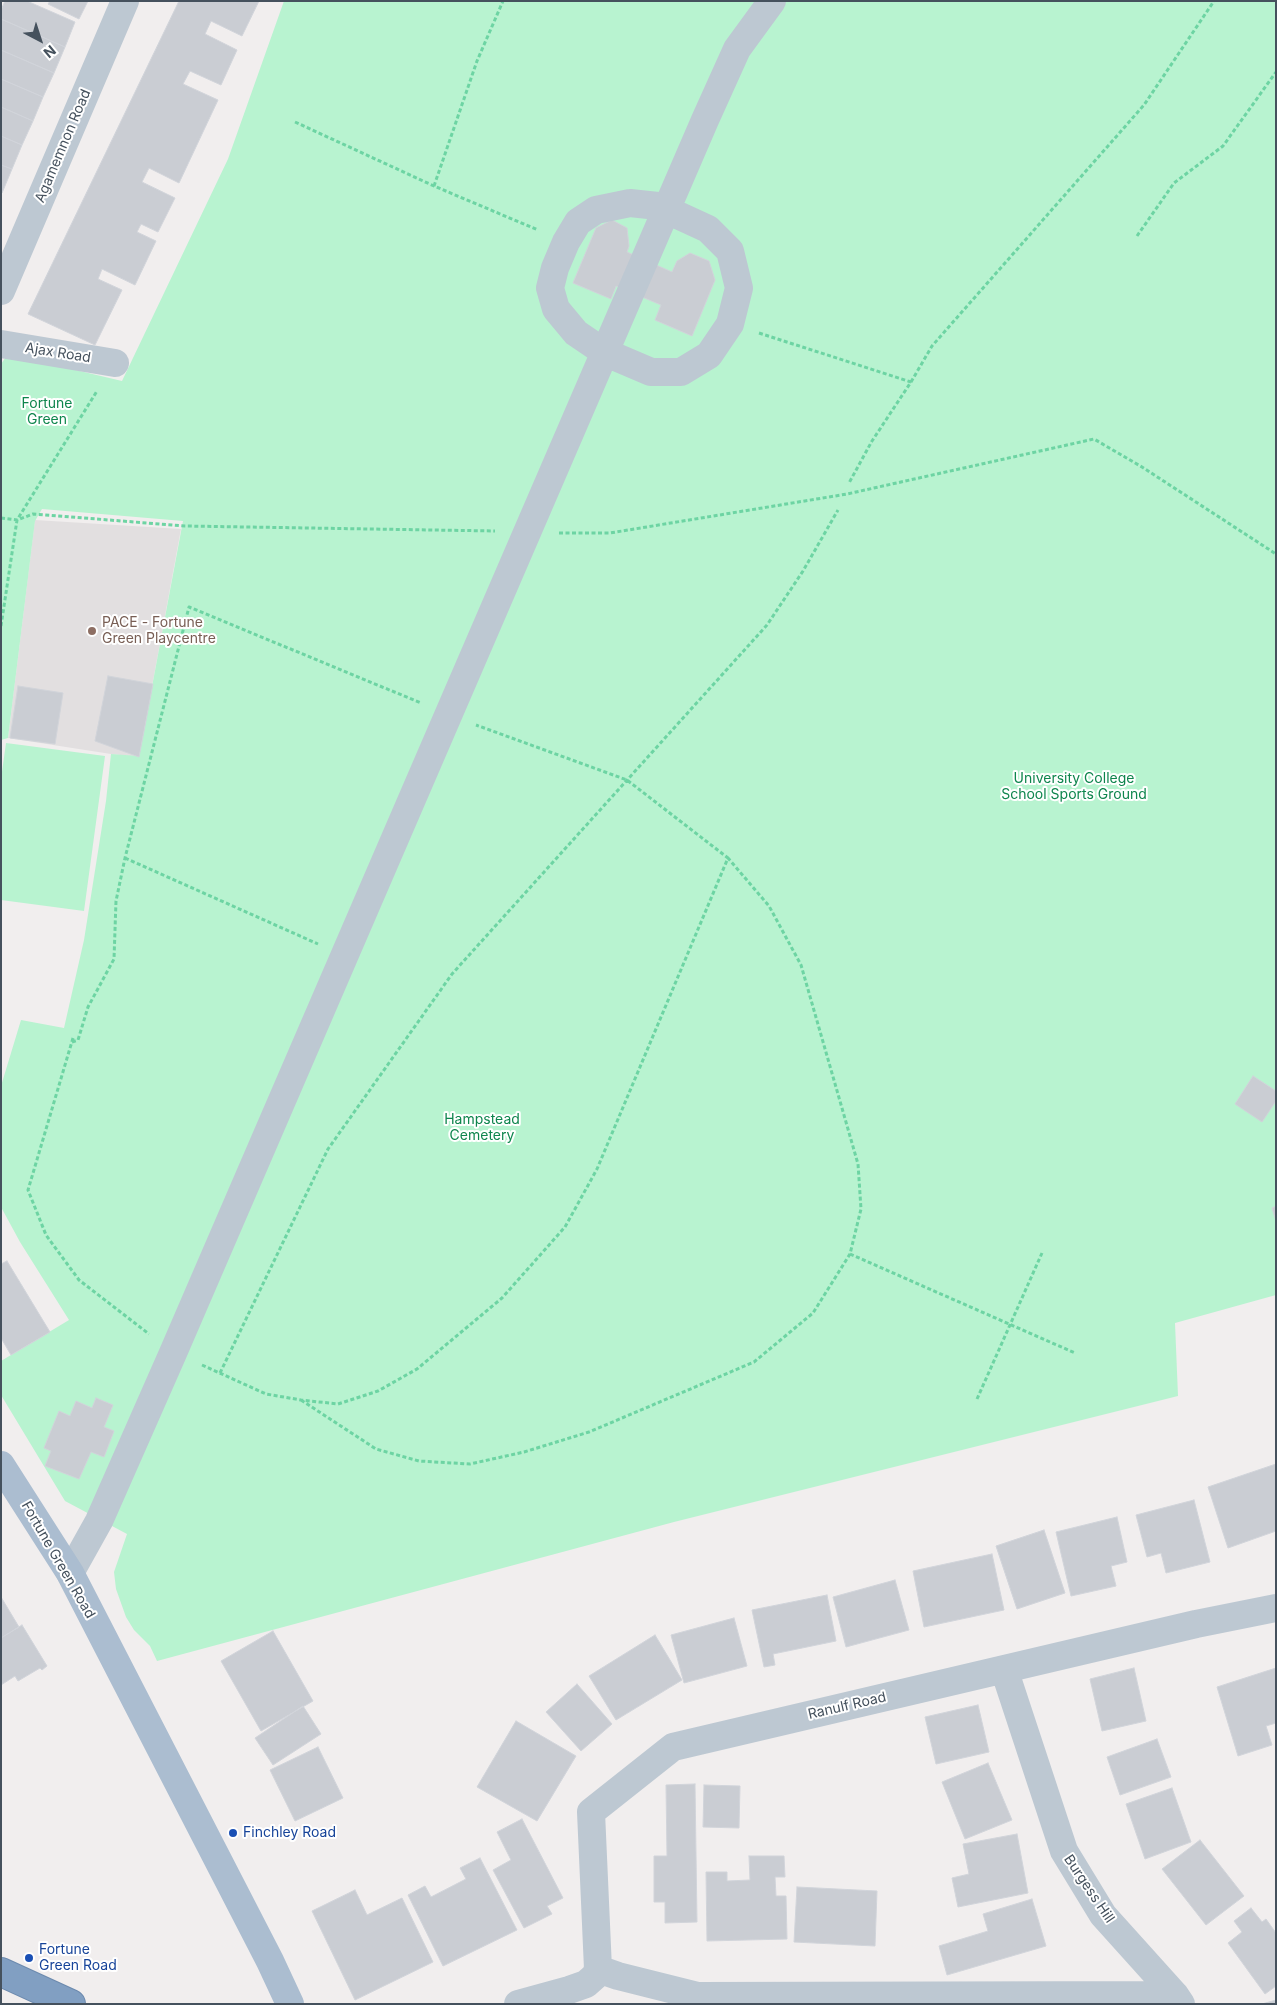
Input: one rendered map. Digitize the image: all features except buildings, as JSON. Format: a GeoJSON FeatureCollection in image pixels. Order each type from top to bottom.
{"type":"FeatureCollection","features":[{"type":"Feature","properties":{"kind":"highway"},"geometry":{"type":"LineString","coordinates":[[1,1972],[58,1996],[71,2004]]}},
{"type":"Feature","properties":{"kind":"main road","name":"Fortune Green Road"},"geometry":{"type":"LineString","coordinates":[[1,1466],[70,1573],[270,1961],[290,2004]]}},
{"type":"Feature","properties":{"kind":"street","name":"Agamemnon Road"},"geometry":{"type":"LineString","coordinates":[[1,291],[125,1]]}},
{"type":"Feature","properties":{"kind":"street"},"geometry":{"type":"LineString","coordinates":[[70,1573],[99,1521],[173,1353],[526,532],[737,49],[772,1]]}},
{"type":"Feature","properties":{"kind":"street"},"geometry":{"type":"LineString","coordinates":[[630,203],[658,206],[708,229],[730,251],[739,288],[730,324],[710,354],[681,372],[650,372],[604,352],[576,333],[556,309],[550,288],[555,268],[566,242],[578,222],[596,210],[630,203]]}},
{"type":"Feature","properties":{"kind":"street","name":"Ajax Road"},"geometry":{"type":"LineString","coordinates":[[1,344],[114,363]]}},
{"type":"Feature","properties":{"kind":"street","name":"Ranulf Road"},"geometry":{"type":"LineString","coordinates":[[598,1969],[591,1812],[673,1747],[1196,1624],[1276,1608]]}},
{"type":"Feature","properties":{"kind":"street","name":"Burgess Hill"},"geometry":{"type":"LineString","coordinates":[[1004,1669],[1064,1851],[1103,1915],[1178,1999]]}},
{"type":"Feature","properties":{"kind":"street"},"geometry":{"type":"LineString","coordinates":[[518,2004],[586,1984],[595,1976],[598,1969],[618,1976],[698,1996],[1178,1999]]}},
{"type":"Feature","properties":{"kind":"path"},"geometry":{"type":"LineString","coordinates":[[434,186],[477,61],[503,1]]}},
{"type":"Feature","properties":{"kind":"path"},"geometry":{"type":"LineString","coordinates":[[849,483],[872,441],[932,346],[1144,105],[1214,1]]}},
{"type":"Feature","properties":{"kind":"path"},"geometry":{"type":"LineString","coordinates":[[1137,236],[1174,182],[1223,146],[1276,72]]}},
{"type":"Feature","properties":{"kind":"path"},"geometry":{"type":"LineString","coordinates":[[295,122],[434,186],[566,242]]}},
{"type":"Feature","properties":{"kind":"path"},"geometry":{"type":"LineString","coordinates":[[730,324],[911,382]]}},
{"type":"Feature","properties":{"kind":"path"},"geometry":{"type":"LineString","coordinates":[[1,626],[16,520],[114,363]]}},
{"type":"Feature","properties":{"kind":"path"},"geometry":{"type":"LineString","coordinates":[[1,518],[16,520],[33,514],[185,526],[610,533],[847,494],[1094,439],[1142,467],[1276,554]]}},
{"type":"Feature","properties":{"kind":"path"},"geometry":{"type":"LineString","coordinates":[[220,1373],[328,1149],[452,974],[767,625],[803,571],[838,510]]}},
{"type":"Feature","properties":{"kind":"path"},"geometry":{"type":"LineString","coordinates":[[301,1400],[376,1449],[419,1461],[470,1464],[524,1452],[589,1432],[754,1362],[813,1313],[850,1254],[861,1209],[858,1164],[800,965],[768,906],[728,858],[627,780],[448,714],[189,607],[125,858],[116,901],[114,959],[88,1006],[78,1040],[73,1040],[28,1190],[46,1235],[79,1280],[173,1353],[266,1394],[338,1404],[378,1390],[417,1369],[502,1298],[564,1227],[597,1169],[728,858]]}},
{"type":"Feature","properties":{"kind":"path"},"geometry":{"type":"LineString","coordinates":[[125,858],[344,955]]}},
{"type":"Feature","properties":{"kind":"path"},"geometry":{"type":"LineString","coordinates":[[977,1399],[1042,1253]]}},
{"type":"Feature","properties":{"kind":"path"},"geometry":{"type":"LineString","coordinates":[[850,1254],[1075,1353]]}},
{"type":"Feature","properties":{"kind":"shaded area","name":"PACE - Fortune Green Playcentre"},"geometry":{"type":"Polygon","coordinates":[[[35,520],[181,529],[139,757],[8,738],[35,520]]]}},
{"type":"Feature","properties":{"kind":"green space","name":"Hampstead Cemetery"},"geometry":{"type":"Polygon","coordinates":[[[284,1],[1276,1],[1276,1295],[1175,1323],[1178,1396],[674,1522],[157,1661],[150,1646],[134,1630],[126,1617],[116,1589],[114,1572],[127,1534],[65,1501],[1,1395],[1,1361],[69,1320],[20,1242],[1,1207],[1,1086],[21,1020],[64,1028],[84,940],[106,801],[111,754],[139,756],[183,521],[42,509],[35,521],[8,738],[1,740],[1,364],[8,354],[122,381],[228,159],[284,1]]]}},
{"type":"Feature","properties":{"kind":"green space"},"geometry":{"type":"Polygon","coordinates":[[[6,743],[105,756],[84,911],[1,900],[1,779],[6,743]]]}},
{"type":"Feature","properties":{"kind":"place","name":"PACE - Fortune Green Playcentre"},"geometry":{"type":"Point","coordinates":[92,631]}},
{"type":"Feature","properties":{"kind":"place","name":"Finchley Road"},"geometry":{"type":"Point","coordinates":[233,1833]}},
{"type":"Feature","properties":{"kind":"place","name":"Fortune Green Road"},"geometry":{"type":"Point","coordinates":[29,1958]}},
{"type":"Feature","properties":{"kind":"park label","name":"Fortune Green"},"geometry":{"type":"Point","coordinates":[47,412]}},
{"type":"Feature","properties":{"kind":"park label","name":"University College School Sports Ground"},"geometry":{"type":"Point","coordinates":[1074,788]}}]}
